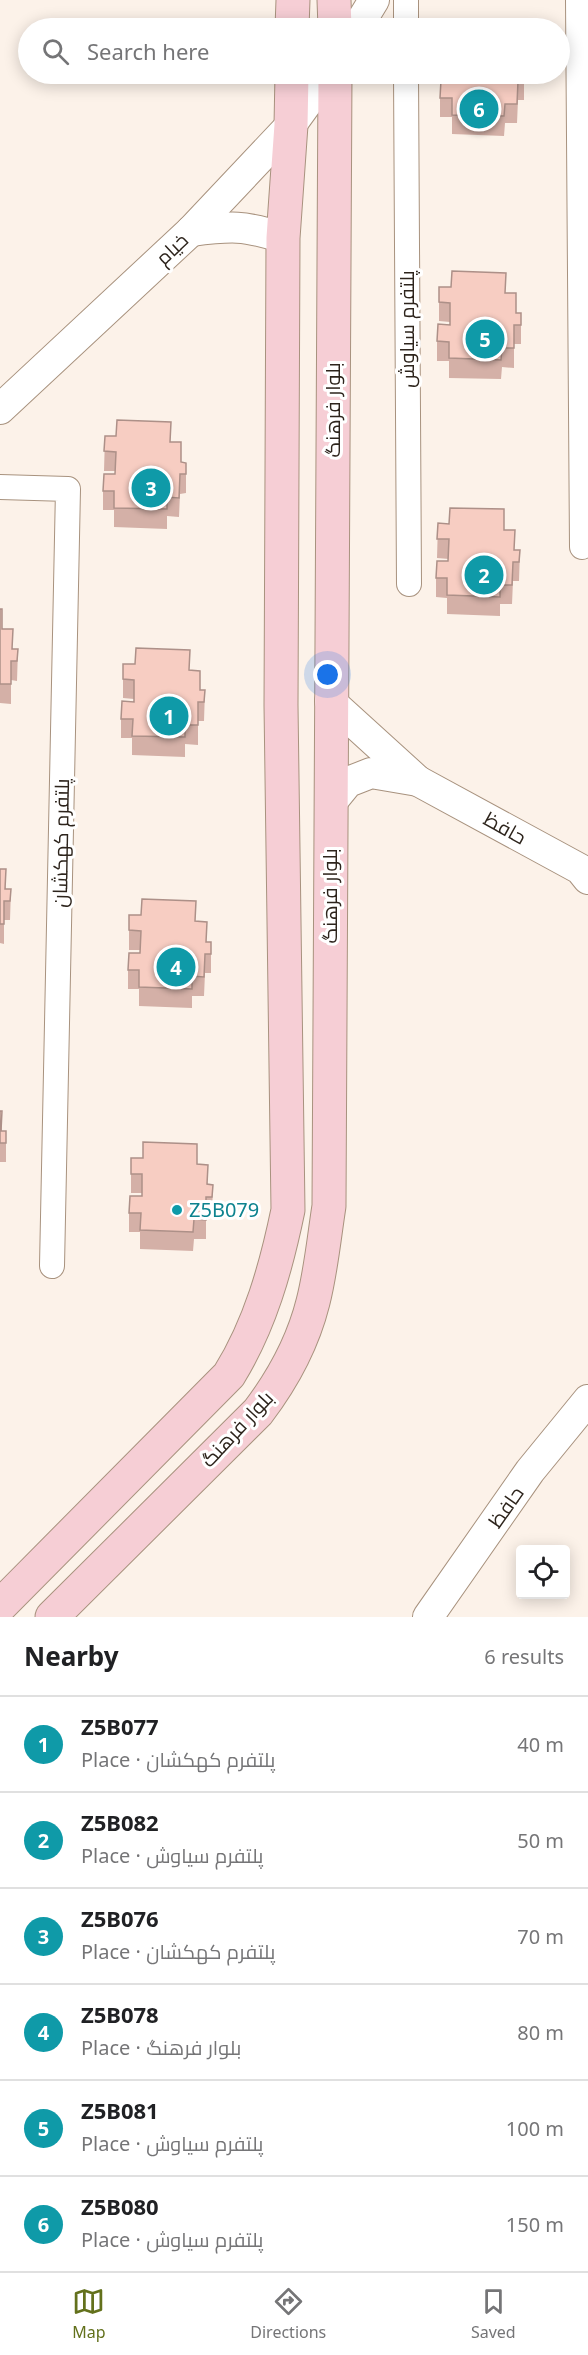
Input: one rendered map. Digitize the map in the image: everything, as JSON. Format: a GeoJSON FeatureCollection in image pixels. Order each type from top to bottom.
{"type":"FeatureCollection","features":[{"type":"Feature","properties":{"kind":"main road"},"geometry":{"type":"LineString","coordinates":[[292,18],[293,0]]}},
{"type":"Feature","properties":{"kind":"main road"},"geometry":{"type":"LineString","coordinates":[[334,0],[335,18]]}},
{"type":"Feature","properties":{"kind":"main road"},"geometry":{"type":"LineString","coordinates":[[0,1606],[230,1376],[246,1347],[278,1259],[288,1210],[281,705],[283,238],[292,84]]}},
{"type":"Feature","properties":{"kind":"main road","name":"بلوار فرهنگ"},"geometry":{"type":"LineString","coordinates":[[52,1617],[258,1412],[294,1357],[313,1302],[329,1206],[335,84]]}},
{"type":"Feature","properties":{"kind":"street"},"geometry":{"type":"LineString","coordinates":[[363,18],[374,0]]}},
{"type":"Feature","properties":{"kind":"street"},"geometry":{"type":"LineString","coordinates":[[406,0],[406,18]]}},
{"type":"Feature","properties":{"kind":"street"},"geometry":{"type":"LineString","coordinates":[[578,0],[582,547]]}},
{"type":"Feature","properties":{"kind":"street","name":"خیام"},"geometry":{"type":"LineString","coordinates":[[0,409],[191,231],[291,125],[321,84]]}},
{"type":"Feature","properties":{"kind":"street","name":"پلتفرم سیاوش"},"geometry":{"type":"LineString","coordinates":[[406,84],[409,584]]}},
{"type":"Feature","properties":{"kind":"street"},"geometry":{"type":"LineString","coordinates":[[191,231],[229,226],[254,228],[283,238]]}},
{"type":"Feature","properties":{"kind":"street","name":"پلتفرم کهکشان"},"geometry":{"type":"LineString","coordinates":[[0,487],[68,489],[52,1266]]}},
{"type":"Feature","properties":{"kind":"street"},"geometry":{"type":"LineString","coordinates":[[330,701],[418,781]]}},
{"type":"Feature","properties":{"kind":"street"},"geometry":{"type":"LineString","coordinates":[[330,804],[348,782],[370,773],[418,781]]}},
{"type":"Feature","properties":{"kind":"street","name":"حافظ"},"geometry":{"type":"LineString","coordinates":[[418,781],[580,869],[588,879]]}},
{"type":"Feature","properties":{"kind":"street","name":"حافظ"},"geometry":{"type":"LineString","coordinates":[[428,1617],[530,1471],[588,1400]]}},
{"type":"Feature","properties":{"kind":"building"},"geometry":{"type":"Polygon","coordinates":[[[441,84],[518,84],[517,104],[505,104],[504,116],[452,115],[452,98],[440,98],[441,84]]]}},
{"type":"Feature","properties":{"kind":"building"},"geometry":{"type":"Polygon","coordinates":[[[452,271],[506,273],[505,293],[516,293],[516,313],[521,313],[521,325],[514,325],[514,348],[502,348],[501,360],[449,358],[449,342],[437,341],[438,324],[450,325],[450,303],[439,302],[439,287],[451,287],[452,271]]]}},
{"type":"Feature","properties":{"kind":"building"},"geometry":{"type":"Polygon","coordinates":[[[117,420],[171,422],[170,442],[181,442],[181,462],[186,463],[186,474],[180,474],[179,498],[167,497],[167,509],[114,508],[114,491],[103,491],[104,474],[115,474],[116,452],[104,451],[105,436],[116,436],[117,420]]]}},
{"type":"Feature","properties":{"kind":"building"},"geometry":{"type":"Polygon","coordinates":[[[450,508],[504,509],[504,530],[515,530],[514,550],[520,550],[519,562],[513,562],[512,585],[500,585],[500,597],[447,595],[447,578],[436,578],[437,561],[448,561],[449,539],[437,539],[438,523],[449,524],[450,508]]]}},
{"type":"Feature","properties":{"kind":"building"},"geometry":{"type":"Polygon","coordinates":[[[0,609],[2,609],[2,629],[13,629],[12,649],[18,649],[17,661],[11,661],[11,684],[0,684],[0,609]]]}},
{"type":"Feature","properties":{"kind":"building"},"geometry":{"type":"Polygon","coordinates":[[[136,648],[190,650],[189,670],[200,671],[200,690],[205,690],[204,702],[198,702],[198,725],[185,725],[185,737],[132,736],[133,719],[121,719],[122,701],[134,702],[134,680],[123,679],[123,664],[135,664],[136,648]]]}},
{"type":"Feature","properties":{"kind":"building"},"geometry":{"type":"Polygon","coordinates":[[[0,869],[6,869],[5,889],[11,889],[10,901],[4,901],[4,924],[0,924],[0,869]]]}},
{"type":"Feature","properties":{"kind":"building"},"geometry":{"type":"Polygon","coordinates":[[[142,899],[196,901],[195,921],[207,922],[206,942],[211,942],[211,954],[205,954],[204,977],[192,976],[192,989],[139,987],[139,970],[128,970],[129,953],[140,953],[141,931],[129,930],[129,915],[141,915],[142,899]]]}},
{"type":"Feature","properties":{"kind":"building"},"geometry":{"type":"Polygon","coordinates":[[[0,1111],[2,1111],[1,1131],[6,1131],[6,1143],[0,1143],[0,1111]]]}},
{"type":"Feature","properties":{"kind":"building","name":"Z5B079"},"geometry":{"type":"Polygon","coordinates":[[[143,1142],[197,1144],[197,1164],[208,1165],[207,1184],[213,1185],[212,1197],[206,1197],[206,1220],[194,1219],[193,1232],[140,1230],[141,1213],[129,1213],[130,1196],[142,1196],[142,1174],[131,1174],[131,1158],[143,1158],[143,1142]]]}},
{"type":"Feature","properties":{"kind":"place","name":"Z5B080"},"geometry":{"type":"Point","coordinates":[479,109]}},
{"type":"Feature","properties":{"kind":"place","name":"Z5B081"},"geometry":{"type":"Point","coordinates":[485,339]}},
{"type":"Feature","properties":{"kind":"place","name":"Z5B076"},"geometry":{"type":"Point","coordinates":[151,488]}},
{"type":"Feature","properties":{"kind":"place","name":"Z5B082"},"geometry":{"type":"Point","coordinates":[484,575]}},
{"type":"Feature","properties":{"kind":"place","name":"Z5B077"},"geometry":{"type":"Point","coordinates":[169,716]}},
{"type":"Feature","properties":{"kind":"place","name":"Z5B078"},"geometry":{"type":"Point","coordinates":[176,967]}},
{"type":"Feature","properties":{"kind":"place","name":"Z5B079"},"geometry":{"type":"Point","coordinates":[177,1210]}}]}
